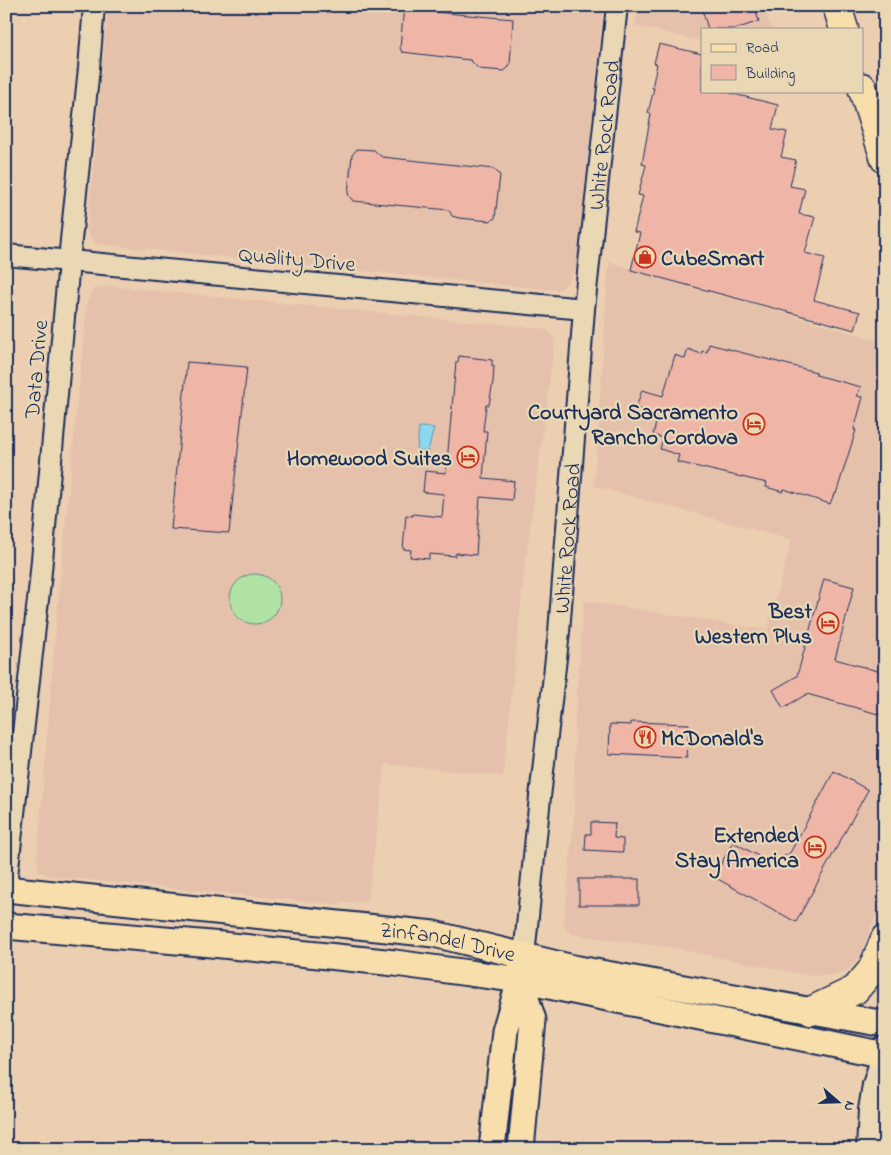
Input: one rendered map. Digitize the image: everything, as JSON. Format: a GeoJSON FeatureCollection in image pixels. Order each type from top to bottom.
{"type":"FeatureCollection","features":[{"type":"Feature","properties":{"kind":"highway"},"geometry":{"type":"LineString","coordinates":[[837,6],[844,28]]}},
{"type":"Feature","properties":{"kind":"highway"},"geometry":{"type":"LineString","coordinates":[[864,92],[885,159]]}},
{"type":"Feature","properties":{"kind":"highway"},"geometry":{"type":"LineString","coordinates":[[811,1011],[855,990],[872,970],[885,939]]}},
{"type":"Feature","properties":{"kind":"main road","name":"Zinfandel Drive"},"geometry":{"type":"LineString","coordinates":[[6,889],[434,934],[573,968],[885,1024]]}},
{"type":"Feature","properties":{"kind":"main road"},"geometry":{"type":"LineString","coordinates":[[154,939],[165,928],[200,930],[213,926],[225,913]]}},
{"type":"Feature","properties":{"kind":"main road","name":"Zinfandel Drive"},"geometry":{"type":"LineString","coordinates":[[6,926],[222,945],[395,963],[520,980],[884,1052]]}},
{"type":"Feature","properties":{"kind":"main road"},"geometry":{"type":"LineString","coordinates":[[222,945],[232,932],[241,928],[254,927],[369,938],[386,929]]}},
{"type":"Feature","properties":{"kind":"main road","name":"White Rock Road"},"geometry":{"type":"LineString","coordinates":[[492,1149],[505,1031],[520,980],[524,956]]}},
{"type":"Feature","properties":{"kind":"main road","name":"White Rock Road"},"geometry":{"type":"LineString","coordinates":[[520,980],[533,1020],[521,1149]]}},
{"type":"Feature","properties":{"kind":"street","name":"Data Drive"},"geometry":{"type":"LineString","coordinates":[[6,885],[40,582],[69,260],[90,68],[94,6]]}},
{"type":"Feature","properties":{"kind":"street","name":"White Rock Road"},"geometry":{"type":"LineString","coordinates":[[524,956],[540,797],[560,632],[584,309],[617,6]]}},
{"type":"Feature","properties":{"kind":"street","name":"Quality Drive"},"geometry":{"type":"LineString","coordinates":[[6,255],[584,309]]}},
{"type":"Feature","properties":{"kind":"street"},"geometry":{"type":"LineString","coordinates":[[867,1149],[870,1101],[873,1085],[884,1052]]}},
{"type":"Feature","properties":{"kind":"shaded area"},"geometry":{"type":"Polygon","coordinates":[[[108,6],[603,6],[577,265],[569,281],[561,289],[553,290],[96,244],[87,232],[108,6]]]}},
{"type":"Feature","properties":{"kind":"shaded area"},"geometry":{"type":"Polygon","coordinates":[[[638,6],[764,6],[771,28],[701,28],[701,41],[635,26],[638,6]]]}},
{"type":"Feature","properties":{"kind":"shaded area"},"geometry":{"type":"Polygon","coordinates":[[[609,262],[876,340],[885,368],[885,894],[858,959],[848,970],[836,975],[811,976],[673,948],[572,934],[564,925],[574,819],[575,720],[584,601],[767,630],[792,540],[594,486],[609,262]]]}},
{"type":"Feature","properties":{"kind":"shaded area"},"geometry":{"type":"Polygon","coordinates":[[[106,286],[546,329],[555,339],[525,566],[503,776],[385,764],[368,901],[334,904],[50,876],[39,871],[37,862],[57,613],[87,303],[93,289],[106,286]]]}},
{"type":"Feature","properties":{"kind":"green space"},"geometry":{"type":"Polygon","coordinates":[[[255,574],[264,576],[275,585],[280,599],[278,608],[269,619],[255,624],[246,622],[235,613],[230,599],[232,590],[241,579],[255,574]]]}},
{"type":"Feature","properties":{"kind":"water"},"geometry":{"type":"Polygon","coordinates":[[[419,427],[434,428],[428,451],[417,450],[419,427]]]}},
{"type":"Feature","properties":{"kind":"building"},"geometry":{"type":"Polygon","coordinates":[[[404,6],[431,6],[434,12],[513,19],[509,67],[504,71],[479,69],[470,60],[402,52],[400,48],[404,6]]]}},
{"type":"Feature","properties":{"kind":"building"},"geometry":{"type":"Polygon","coordinates":[[[701,6],[754,6],[759,21],[739,28],[708,28],[701,6]]]}},
{"type":"Feature","properties":{"kind":"building"},"geometry":{"type":"Polygon","coordinates":[[[659,44],[701,54],[701,92],[726,92],[778,105],[772,129],[787,132],[781,157],[796,160],[790,186],[805,189],[799,214],[815,217],[805,253],[825,258],[814,300],[860,312],[855,330],[631,270],[640,233],[634,232],[643,196],[638,195],[646,165],[642,164],[651,114],[648,113],[657,64],[654,63],[659,44]]]}},
{"type":"Feature","properties":{"kind":"building"},"geometry":{"type":"Polygon","coordinates":[[[357,149],[374,150],[382,157],[494,169],[500,175],[495,218],[490,221],[459,218],[452,216],[449,210],[353,201],[348,194],[352,155],[357,149]]]}},
{"type":"Feature","properties":{"kind":"building","name":"Courtyard Sacramento Rancho Cordova"},"geometry":{"type":"Polygon","coordinates":[[[709,344],[816,372],[816,375],[861,387],[857,396],[863,397],[854,430],[856,430],[836,494],[834,494],[830,504],[784,489],[783,492],[766,487],[767,483],[677,462],[679,455],[660,449],[663,438],[653,435],[658,415],[636,408],[642,390],[663,396],[675,355],[685,359],[688,349],[701,354],[702,351],[707,352],[709,344]]]}},
{"type":"Feature","properties":{"kind":"building","name":"Homewood Suites"},"geometry":{"type":"Polygon","coordinates":[[[459,356],[492,360],[492,366],[494,366],[493,382],[489,405],[486,405],[483,431],[487,431],[483,478],[514,481],[512,500],[480,497],[476,555],[456,553],[455,556],[429,554],[429,559],[410,557],[411,550],[403,549],[406,515],[442,517],[444,494],[423,492],[425,471],[446,473],[456,362],[458,362],[459,356]]]}},
{"type":"Feature","properties":{"kind":"building"},"geometry":{"type":"Polygon","coordinates":[[[187,362],[247,367],[229,533],[171,529],[187,362]]]}},
{"type":"Feature","properties":{"kind":"building","name":"Best Western Plus"},"geometry":{"type":"Polygon","coordinates":[[[824,579],[854,587],[835,659],[885,673],[885,716],[807,694],[783,708],[773,690],[797,676],[824,579]]]}},
{"type":"Feature","properties":{"kind":"building"},"geometry":{"type":"Polygon","coordinates":[[[631,722],[689,724],[687,758],[609,754],[610,724],[631,725],[631,722]]]}},
{"type":"Feature","properties":{"kind":"building","name":"Extended Stay America"},"geometry":{"type":"Polygon","coordinates":[[[834,771],[868,790],[796,922],[714,877],[733,842],[771,863],[790,853],[834,771]]]}},
{"type":"Feature","properties":{"kind":"building"},"geometry":{"type":"Polygon","coordinates":[[[591,822],[615,823],[614,838],[623,839],[623,852],[585,850],[586,834],[591,834],[591,822]]]}},
{"type":"Feature","properties":{"kind":"building"},"geometry":{"type":"Polygon","coordinates":[[[579,879],[639,879],[639,905],[579,905],[579,879]]]}},
{"type":"Feature","properties":{"kind":"place","name":"CubeSmart"},"geometry":{"type":"Point","coordinates":[645,257]}},
{"type":"Feature","properties":{"kind":"place","name":"Courtyard Sacramento Rancho Cordova"},"geometry":{"type":"Point","coordinates":[754,424]}},
{"type":"Feature","properties":{"kind":"place","name":"Homewood Suites"},"geometry":{"type":"Point","coordinates":[468,457]}},
{"type":"Feature","properties":{"kind":"place","name":"Best Western Plus"},"geometry":{"type":"Point","coordinates":[828,623]}},
{"type":"Feature","properties":{"kind":"place","name":"McDonald's"},"geometry":{"type":"Point","coordinates":[645,737]}},
{"type":"Feature","properties":{"kind":"place","name":"Extended Stay America"},"geometry":{"type":"Point","coordinates":[815,847]}}]}
